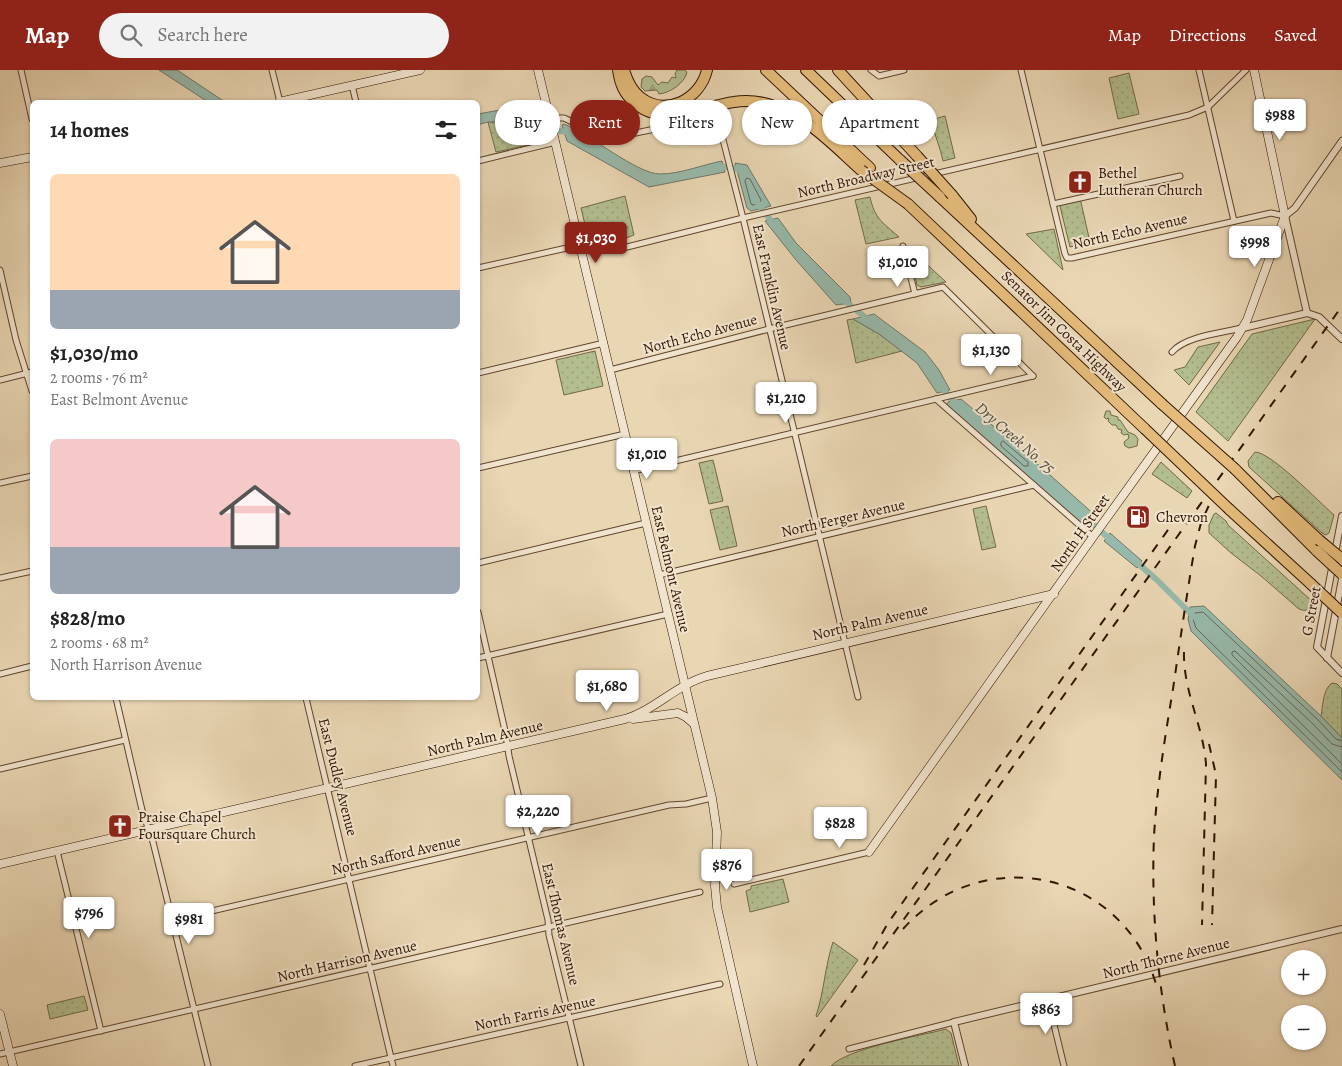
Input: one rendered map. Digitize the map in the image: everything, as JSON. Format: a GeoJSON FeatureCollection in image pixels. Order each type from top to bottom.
{"type":"FeatureCollection","features":[{"type":"Feature","properties":{"kind":"highway"},"geometry":{"type":"LineString","coordinates":[[624,71],[630,86],[641,98],[647,102],[665,105],[681,102],[694,95],[702,83],[706,70]]}},
{"type":"Feature","properties":{"kind":"highway","name":"Senator Jim Costa Highway"},"geometry":{"type":"LineString","coordinates":[[766,70],[866,169],[908,204],[1229,509],[1342,613]]}},
{"type":"Feature","properties":{"kind":"highway","name":"Senator Jim Costa Highway"},"geometry":{"type":"LineString","coordinates":[[806,70],[1162,404],[1248,479]]}},
{"type":"Feature","properties":{"kind":"highway"},"geometry":{"type":"LineString","coordinates":[[838,70],[952,194],[990,244]]}},
{"type":"Feature","properties":{"kind":"highway"},"geometry":{"type":"LineString","coordinates":[[624,71],[620,82],[625,92],[638,106],[650,112],[663,116],[676,115],[739,101],[771,105],[799,118],[866,169]]}},
{"type":"Feature","properties":{"kind":"highway"},"geometry":{"type":"LineString","coordinates":[[1248,479],[1342,559]]}},
{"type":"Feature","properties":{"kind":"highway"},"geometry":{"type":"LineString","coordinates":[[1248,479],[1317,551],[1342,574]]}},
{"type":"Feature","properties":{"kind":"main road"},"geometry":{"type":"LineString","coordinates":[[288,100],[420,70]]}},
{"type":"Feature","properties":{"kind":"main road","name":"East Belmont Avenue"},"geometry":{"type":"LineString","coordinates":[[538,70],[545,100]]}},
{"type":"Feature","properties":{"kind":"main road"},"geometry":{"type":"LineString","coordinates":[[1254,70],[1285,216]]}},
{"type":"Feature","properties":{"kind":"main road","name":"East Belmont Avenue"},"geometry":{"type":"LineString","coordinates":[[556,145],[712,798],[717,832],[715,886],[718,912],[753,1066]]}},
{"type":"Feature","properties":{"kind":"main road"},"geometry":{"type":"LineString","coordinates":[[0,163],[30,156]]}},
{"type":"Feature","properties":{"kind":"main road","name":"North H Street"},"geometry":{"type":"LineString","coordinates":[[869,852],[1243,328],[1285,216]]}},
{"type":"Feature","properties":{"kind":"main road","name":"North Palm Avenue"},"geometry":{"type":"LineString","coordinates":[[0,864],[625,719],[643,712],[684,684],[715,674],[1054,594]]}},
{"type":"Feature","properties":{"kind":"main road"},"geometry":{"type":"LineString","coordinates":[[625,719],[678,714],[686,717],[694,724]]}},
{"type":"Feature","properties":{"kind":"main road"},"geometry":{"type":"LineString","coordinates":[[0,1014],[13,1066]]}},
{"type":"Feature","properties":{"kind":"street"},"geometry":{"type":"LineString","coordinates":[[21,70],[30,110]]}},
{"type":"Feature","properties":{"kind":"street"},"geometry":{"type":"LineString","coordinates":[[272,70],[280,100]]}},
{"type":"Feature","properties":{"kind":"street"},"geometry":{"type":"LineString","coordinates":[[871,70],[878,76],[904,70]]}},
{"type":"Feature","properties":{"kind":"street"},"geometry":{"type":"LineString","coordinates":[[1021,70],[1053,204],[1180,176]]}},
{"type":"Feature","properties":{"kind":"street"},"geometry":{"type":"LineString","coordinates":[[1199,70],[1234,220]]}},
{"type":"Feature","properties":{"kind":"street","name":"North Broadway Street"},"geometry":{"type":"LineString","coordinates":[[480,268],[571,247],[591,252],[619,249],[760,214],[1189,115],[1208,106],[1246,70]]}},
{"type":"Feature","properties":{"kind":"street"},"geometry":{"type":"LineString","coordinates":[[352,85],[356,100]]}},
{"type":"Feature","properties":{"kind":"street","name":"East Franklin Avenue"},"geometry":{"type":"LineString","coordinates":[[560,119],[564,118],[607,139],[717,116],[858,698]]}},
{"type":"Feature","properties":{"kind":"street"},"geometry":{"type":"LineString","coordinates":[[1307,313],[1285,216],[1295,208],[1342,141]]}},
{"type":"Feature","properties":{"kind":"street"},"geometry":{"type":"LineString","coordinates":[[480,160],[540,145]]}},
{"type":"Feature","properties":{"kind":"street","name":"North Echo Avenue"},"geometry":{"type":"LineString","coordinates":[[1053,204],[1067,258],[1271,212],[1285,216]]}},
{"type":"Feature","properties":{"kind":"street"},"geometry":{"type":"LineString","coordinates":[[903,246],[914,294]]}},
{"type":"Feature","properties":{"kind":"street"},"geometry":{"type":"LineString","coordinates":[[0,272],[16,340],[30,387]]}},
{"type":"Feature","properties":{"kind":"street","name":"North Echo Avenue"},"geometry":{"type":"LineString","coordinates":[[610,370],[769,328],[942,287],[1033,376],[936,399]]}},
{"type":"Feature","properties":{"kind":"street"},"geometry":{"type":"LineString","coordinates":[[1172,352],[1187,341],[1307,313],[1319,317],[1342,339]]}},
{"type":"Feature","properties":{"kind":"street"},"geometry":{"type":"LineString","coordinates":[[480,373],[604,343]]}},
{"type":"Feature","properties":{"kind":"street"},"geometry":{"type":"LineString","coordinates":[[0,380],[30,373]]}},
{"type":"Feature","properties":{"kind":"street"},"geometry":{"type":"LineString","coordinates":[[633,471],[936,399],[1093,537]]}},
{"type":"Feature","properties":{"kind":"street"},"geometry":{"type":"LineString","coordinates":[[480,468],[625,434]]}},
{"type":"Feature","properties":{"kind":"street"},"geometry":{"type":"LineString","coordinates":[[0,483],[30,476]]}},
{"type":"Feature","properties":{"kind":"street","name":"North Ferger Avenue"},"geometry":{"type":"LineString","coordinates":[[658,575],[1034,485]]}},
{"type":"Feature","properties":{"kind":"street","name":"G Street"},"geometry":{"type":"LineString","coordinates":[[1327,658],[1317,647],[1342,516]]}},
{"type":"Feature","properties":{"kind":"street"},"geometry":{"type":"LineString","coordinates":[[480,563],[646,524]]}},
{"type":"Feature","properties":{"kind":"street"},"geometry":{"type":"LineString","coordinates":[[0,578],[30,571]]}},
{"type":"Feature","properties":{"kind":"street","name":"G Street"},"geometry":{"type":"LineString","coordinates":[[1327,658],[1342,579]]}},
{"type":"Feature","properties":{"kind":"street"},"geometry":{"type":"LineString","coordinates":[[480,657],[668,614]]}},
{"type":"Feature","properties":{"kind":"street","name":"East Thomas Avenue"},"geometry":{"type":"LineString","coordinates":[[480,622],[548,928],[581,1066]]}},
{"type":"Feature","properties":{"kind":"street"},"geometry":{"type":"LineString","coordinates":[[1327,658],[1342,673]]}},
{"type":"Feature","properties":{"kind":"street"},"geometry":{"type":"LineString","coordinates":[[0,674],[30,666]]}},
{"type":"Feature","properties":{"kind":"street"},"geometry":{"type":"LineString","coordinates":[[116,700],[208,1066]]}},
{"type":"Feature","properties":{"kind":"street","name":"East Dudley Avenue"},"geometry":{"type":"LineString","coordinates":[[307,700],[394,1066]]}},
{"type":"Feature","properties":{"kind":"street"},"geometry":{"type":"LineString","coordinates":[[0,769],[125,740]]}},
{"type":"Feature","properties":{"kind":"street","name":"North Safford Avenue"},"geometry":{"type":"LineString","coordinates":[[173,920],[669,805],[686,804],[712,798]]}},
{"type":"Feature","properties":{"kind":"street"},"geometry":{"type":"LineString","coordinates":[[57,851],[101,1031]]}},
{"type":"Feature","properties":{"kind":"street"},"geometry":{"type":"LineString","coordinates":[[734,884],[869,852]]}},
{"type":"Feature","properties":{"kind":"street","name":"North Harrison Avenue"},"geometry":{"type":"LineString","coordinates":[[0,1054],[700,892]]}},
{"type":"Feature","properties":{"kind":"street","name":"North Thorne Avenue"},"geometry":{"type":"LineString","coordinates":[[849,1048],[1342,929]]}},
{"type":"Feature","properties":{"kind":"street","name":"North Farris Avenue"},"geometry":{"type":"LineString","coordinates":[[355,1066],[720,984]]}},
{"type":"Feature","properties":{"kind":"street"},"geometry":{"type":"LineString","coordinates":[[1048,1000],[1064,1066]]}},
{"type":"Feature","properties":{"kind":"street"},"geometry":{"type":"LineString","coordinates":[[954,1022],[965,1066]]}},
{"type":"Feature","properties":{"kind":"green space"},"geometry":{"type":"Polygon","coordinates":[[[677,70],[685,70],[687,72],[686,76],[680,84],[668,92],[659,94],[657,90],[645,91],[641,87],[642,79],[646,76],[652,77],[658,85],[662,82],[668,83],[672,77],[676,78],[677,70]]]}},
{"type":"Feature","properties":{"kind":"green space"},"geometry":{"type":"Polygon","coordinates":[[[1129,73],[1139,114],[1118,119],[1109,78],[1129,73]]]}},
{"type":"Feature","properties":{"kind":"green space"},"geometry":{"type":"Polygon","coordinates":[[[945,116],[955,158],[943,161],[937,140],[937,118],[945,116]]]}},
{"type":"Feature","properties":{"kind":"green space"},"geometry":{"type":"Polygon","coordinates":[[[488,122],[495,122],[495,145],[528,145],[496,152],[488,122]]]}},
{"type":"Feature","properties":{"kind":"green space"},"geometry":{"type":"Polygon","coordinates":[[[625,196],[634,235],[613,243],[589,241],[581,208],[625,196]]]}},
{"type":"Feature","properties":{"kind":"green space"},"geometry":{"type":"Polygon","coordinates":[[[870,197],[877,215],[899,237],[866,244],[855,200],[870,197]]]}},
{"type":"Feature","properties":{"kind":"green space"},"geometry":{"type":"Polygon","coordinates":[[[1080,198],[1090,242],[1070,247],[1059,202],[1080,198]]]}},
{"type":"Feature","properties":{"kind":"green space"},"geometry":{"type":"Polygon","coordinates":[[[1054,229],[1063,270],[1026,234],[1054,229]]]}},
{"type":"Feature","properties":{"kind":"green space"},"geometry":{"type":"Polygon","coordinates":[[[909,248],[946,282],[921,287],[917,285],[909,248]]]}},
{"type":"Feature","properties":{"kind":"green space"},"geometry":{"type":"Polygon","coordinates":[[[853,319],[879,334],[902,351],[856,363],[847,320],[853,319]]]}},
{"type":"Feature","properties":{"kind":"green space"},"geometry":{"type":"Polygon","coordinates":[[[1315,319],[1228,441],[1196,412],[1252,334],[1315,319]]]}},
{"type":"Feature","properties":{"kind":"green space"},"geometry":{"type":"Polygon","coordinates":[[[1220,342],[1189,385],[1174,370],[1185,367],[1198,347],[1220,342]]]}},
{"type":"Feature","properties":{"kind":"green space"},"geometry":{"type":"Polygon","coordinates":[[[595,351],[603,386],[564,395],[556,360],[595,351]]]}},
{"type":"Feature","properties":{"kind":"green space"},"geometry":{"type":"Polygon","coordinates":[[[1106,411],[1110,411],[1111,415],[1118,417],[1118,420],[1120,420],[1128,432],[1135,435],[1138,439],[1137,446],[1129,448],[1125,446],[1124,442],[1129,438],[1128,434],[1124,435],[1121,433],[1122,430],[1118,429],[1116,425],[1112,425],[1108,421],[1109,418],[1106,419],[1104,417],[1106,411]]]}},
{"type":"Feature","properties":{"kind":"green space"},"geometry":{"type":"Polygon","coordinates":[[[1255,452],[1272,460],[1307,489],[1334,515],[1329,533],[1326,535],[1322,533],[1249,467],[1248,461],[1255,452]]]}},
{"type":"Feature","properties":{"kind":"green space"},"geometry":{"type":"Polygon","coordinates":[[[713,460],[723,501],[709,504],[699,463],[713,460]]]}},
{"type":"Feature","properties":{"kind":"green space"},"geometry":{"type":"Polygon","coordinates":[[[1161,462],[1192,491],[1187,498],[1152,474],[1161,462]]]}},
{"type":"Feature","properties":{"kind":"green space"},"geometry":{"type":"Polygon","coordinates":[[[728,506],[737,546],[720,550],[710,510],[728,506]]]}},
{"type":"Feature","properties":{"kind":"green space"},"geometry":{"type":"Polygon","coordinates":[[[986,506],[996,547],[982,550],[973,509],[986,506]]]}},
{"type":"Feature","properties":{"kind":"green space"},"geometry":{"type":"Polygon","coordinates":[[[1216,513],[1314,603],[1308,610],[1299,609],[1209,533],[1209,525],[1216,513]]]}},
{"type":"Feature","properties":{"kind":"green space"},"geometry":{"type":"Polygon","coordinates":[[[1332,683],[1337,684],[1342,689],[1342,738],[1321,716],[1325,693],[1332,683]]]}},
{"type":"Feature","properties":{"kind":"green space"},"geometry":{"type":"Polygon","coordinates":[[[783,879],[789,902],[750,912],[746,891],[751,889],[751,886],[783,879]]]}},
{"type":"Feature","properties":{"kind":"green space"},"geometry":{"type":"Polygon","coordinates":[[[833,942],[858,960],[817,1017],[816,1016],[833,942]]]}},
{"type":"Feature","properties":{"kind":"green space"},"geometry":{"type":"Polygon","coordinates":[[[84,996],[88,1010],[50,1019],[47,1005],[84,996]]]}},
{"type":"Feature","properties":{"kind":"green space"},"geometry":{"type":"Polygon","coordinates":[[[946,1029],[951,1033],[959,1066],[831,1066],[852,1054],[868,1048],[946,1029]]]}},
{"type":"Feature","properties":{"kind":"water"},"geometry":{"type":"Polygon","coordinates":[[[159,70],[177,70],[222,100],[205,100],[159,70]]]}},
{"type":"Feature","properties":{"kind":"water"},"geometry":{"type":"Polygon","coordinates":[[[495,111],[495,122],[480,124],[480,114],[495,111]]]}},
{"type":"Feature","properties":{"kind":"water"},"geometry":{"type":"Polygon","coordinates":[[[562,125],[570,127],[570,143],[567,141],[562,125]]]}},
{"type":"Feature","properties":{"kind":"water"},"geometry":{"type":"Polygon","coordinates":[[[574,145],[601,145],[639,168],[660,174],[675,173],[722,161],[725,172],[649,187],[574,145]]]}},
{"type":"Feature","properties":{"kind":"water"},"geometry":{"type":"Polygon","coordinates":[[[735,163],[747,165],[771,206],[751,211],[747,208],[735,163]]]}},
{"type":"Feature","properties":{"kind":"water"},"geometry":{"type":"Polygon","coordinates":[[[778,218],[796,243],[850,297],[851,303],[836,305],[796,260],[765,221],[778,218]]]}},
{"type":"Feature","properties":{"kind":"water"},"geometry":{"type":"Polygon","coordinates":[[[874,314],[925,352],[939,370],[950,390],[937,393],[917,363],[879,334],[853,319],[874,314]]]}},
{"type":"Feature","properties":{"kind":"water"},"geometry":{"type":"Polygon","coordinates":[[[961,399],[1096,516],[1087,528],[947,405],[948,402],[961,399]]]}},
{"type":"Feature","properties":{"kind":"water"},"geometry":{"type":"Polygon","coordinates":[[[1110,533],[1142,561],[1137,568],[1104,541],[1110,533]]]}},
{"type":"Feature","properties":{"kind":"water"},"geometry":{"type":"Polygon","coordinates":[[[1204,606],[1342,738],[1342,780],[1191,631],[1188,619],[1190,607],[1204,606]]]}},
{"type":"Feature","properties":{"kind":"waterway","name":"Dry Creek No. 75"},"geometry":{"type":"LineString","coordinates":[[560,131],[570,133]]}},
{"type":"Feature","properties":{"kind":"waterway","name":"Dry Creek No. 75"},"geometry":{"type":"LineString","coordinates":[[715,168],[730,167],[743,173]]}},
{"type":"Feature","properties":{"kind":"waterway","name":"Dry Creek No. 75"},"geometry":{"type":"LineString","coordinates":[[757,202],[775,226]]}},
{"type":"Feature","properties":{"kind":"waterway","name":"Dry Creek No. 75"},"geometry":{"type":"LineString","coordinates":[[841,298],[870,321]]}},
{"type":"Feature","properties":{"kind":"waterway","name":"Dry Creek No. 75"},"geometry":{"type":"LineString","coordinates":[[939,385],[959,407]]}},
{"type":"Feature","properties":{"kind":"waterway","name":"Dry Creek No. 75"},"geometry":{"type":"LineString","coordinates":[[1085,517],[1113,542]]}},
{"type":"Feature","properties":{"kind":"waterway","name":"Dry Creek No. 75"},"geometry":{"type":"LineString","coordinates":[[1134,560],[1194,617]]}},
{"type":"Feature","properties":{"kind":"railway"},"geometry":{"type":"LineString","coordinates":[[799,1066],[1342,306]]}},
{"type":"Feature","properties":{"kind":"railway"},"geometry":{"type":"LineString","coordinates":[[1175,1066],[1164,1009],[1157,952],[1153,865],[1154,836],[1162,762],[1195,546],[1201,523],[1214,494]]}},
{"type":"Feature","properties":{"kind":"railway"},"geometry":{"type":"LineString","coordinates":[[864,965],[888,923],[1180,513]]}},
{"type":"Feature","properties":{"kind":"railway"},"geometry":{"type":"LineString","coordinates":[[1184,652],[1187,680],[1206,764],[1202,925]]}},
{"type":"Feature","properties":{"kind":"railway"},"geometry":{"type":"LineString","coordinates":[[1209,744],[1216,775],[1212,925]]}},
{"type":"Feature","properties":{"kind":"railway"},"geometry":{"type":"LineString","coordinates":[[903,929],[935,901],[971,884],[1009,878],[1046,881],[1082,893],[1113,915],[1139,945],[1156,984]]}},
{"type":"Feature","properties":{"kind":"place","name":"Bethel Lutheran Church"},"geometry":{"type":"Point","coordinates":[1080,182]}},
{"type":"Feature","properties":{"kind":"place","name":"Chevron"},"geometry":{"type":"Point","coordinates":[1138,517]}},
{"type":"Feature","properties":{"kind":"place","name":"Praise Chapel Foursquare Church"},"geometry":{"type":"Point","coordinates":[120,826]}}]}
